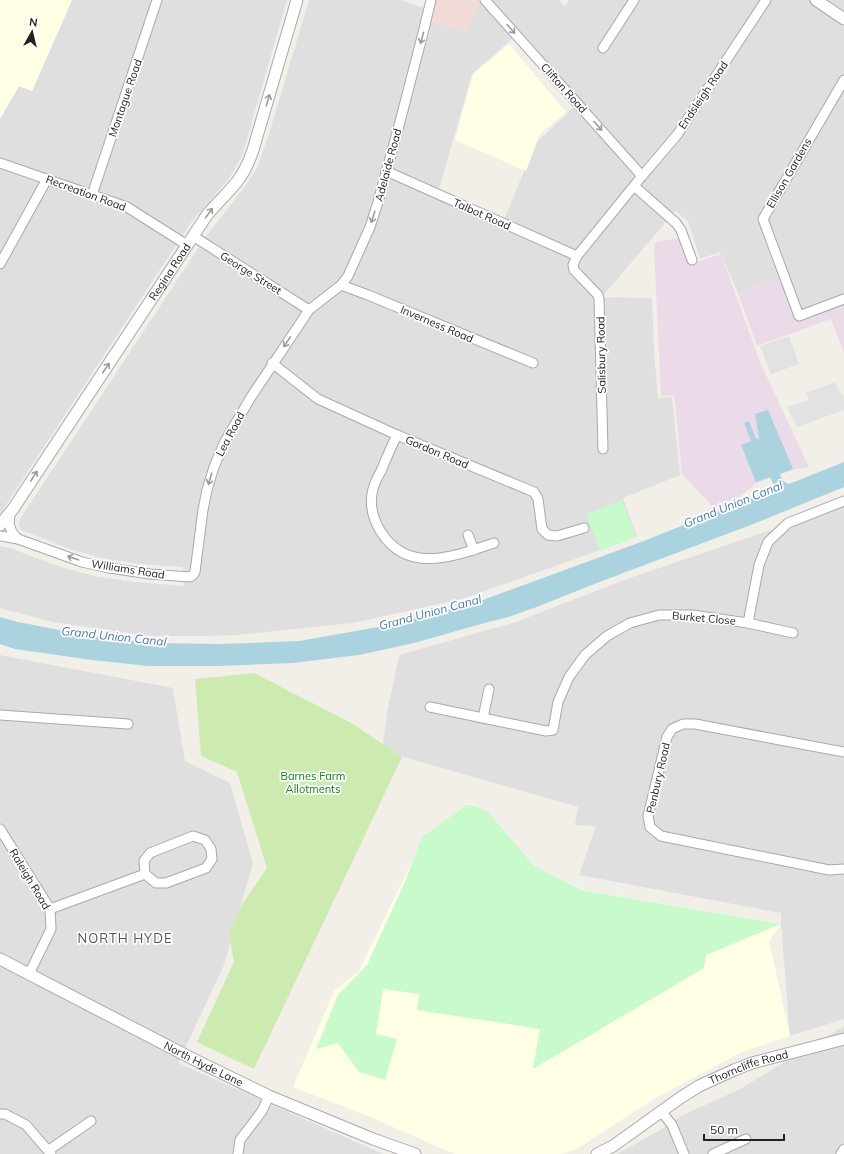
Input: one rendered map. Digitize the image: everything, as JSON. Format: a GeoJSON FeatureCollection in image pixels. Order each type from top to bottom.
{"type":"FeatureCollection","features":[{"type":"Feature","properties":{"kind":"street","name":"Montague Road"},"geometry":{"type":"LineString","coordinates":[[92,195],[157,0]]}},
{"type":"Feature","properties":{"kind":"street","name":"Regina Road"},"geometry":{"type":"LineString","coordinates":[[0,525],[190,241],[214,207],[237,183],[244,171],[249,161],[297,0]]}},
{"type":"Feature","properties":{"kind":"street","name":"Adelaide Road"},"geometry":{"type":"LineString","coordinates":[[309,310],[341,285],[348,276],[370,227],[378,202],[431,0]]}},
{"type":"Feature","properties":{"kind":"street","name":"Clifton Road"},"geometry":{"type":"LineString","coordinates":[[485,0],[642,176]]}},
{"type":"Feature","properties":{"kind":"street"},"geometry":{"type":"LineString","coordinates":[[603,48],[634,0]]}},
{"type":"Feature","properties":{"kind":"street","name":"Endsleigh Road"},"geometry":{"type":"LineString","coordinates":[[574,270],[573,265],[577,256],[677,135],[766,0]]}},
{"type":"Feature","properties":{"kind":"street"},"geometry":{"type":"LineString","coordinates":[[816,0],[844,19]]}},
{"type":"Feature","properties":{"kind":"street","name":"Ellison Gardens"},"geometry":{"type":"LineString","coordinates":[[844,80],[763,219],[799,316],[844,300]]}},
{"type":"Feature","properties":{"kind":"street","name":"Recreation Road"},"geometry":{"type":"LineString","coordinates":[[0,162],[132,210],[190,241]]}},
{"type":"Feature","properties":{"kind":"street","name":"Talbot Road"},"geometry":{"type":"LineString","coordinates":[[386,171],[577,256]]}},
{"type":"Feature","properties":{"kind":"street"},"geometry":{"type":"LineString","coordinates":[[0,264],[47,179]]}},
{"type":"Feature","properties":{"kind":"street"},"geometry":{"type":"LineString","coordinates":[[634,186],[676,223],[681,230],[692,260]]}},
{"type":"Feature","properties":{"kind":"street","name":"George Street"},"geometry":{"type":"LineString","coordinates":[[190,241],[309,310]]}},
{"type":"Feature","properties":{"kind":"street","name":"Salisbury Road"},"geometry":{"type":"LineString","coordinates":[[574,270],[598,294],[600,299],[603,450]]}},
{"type":"Feature","properties":{"kind":"street","name":"Inverness Road"},"geometry":{"type":"LineString","coordinates":[[341,285],[533,363]]}},
{"type":"Feature","properties":{"kind":"street","name":"Lea Road"},"geometry":{"type":"LineString","coordinates":[[193,575],[195,572],[203,510],[214,467],[236,422],[272,363],[309,310]]}},
{"type":"Feature","properties":{"kind":"street","name":"Gordon Road"},"geometry":{"type":"LineString","coordinates":[[272,363],[318,399],[397,435],[534,492],[538,499],[542,529],[548,535],[557,536],[584,528]]}},
{"type":"Feature","properties":{"kind":"street"},"geometry":{"type":"LineString","coordinates":[[397,435],[377,479],[372,494],[372,509],[376,525],[386,540],[398,550],[411,556],[426,559],[442,559],[494,544]]}},
{"type":"Feature","properties":{"kind":"street","name":"Burket Close"},"geometry":{"type":"LineString","coordinates":[[748,622],[758,565],[768,542],[788,523],[844,501]]}},
{"type":"Feature","properties":{"kind":"street"},"geometry":{"type":"LineString","coordinates":[[12,509],[9,525],[13,534],[18,539]]}},
{"type":"Feature","properties":{"kind":"street"},"geometry":{"type":"LineString","coordinates":[[468,535],[474,550]]}},
{"type":"Feature","properties":{"kind":"street","name":"Williams Road"},"geometry":{"type":"LineString","coordinates":[[0,536],[18,539],[82,562],[109,568],[150,574],[190,577],[193,575]]}},
{"type":"Feature","properties":{"kind":"street","name":"Burket Close"},"geometry":{"type":"LineString","coordinates":[[430,707],[546,731],[553,730],[558,702],[569,677],[585,655],[607,636],[630,623],[659,615],[692,615],[748,622],[793,633]]}},
{"type":"Feature","properties":{"kind":"street"},"geometry":{"type":"LineString","coordinates":[[483,718],[489,689]]}},
{"type":"Feature","properties":{"kind":"street"},"geometry":{"type":"LineString","coordinates":[[0,715],[128,724]]}},
{"type":"Feature","properties":{"kind":"street","name":"Penbury Road"},"geometry":{"type":"LineString","coordinates":[[844,752],[695,724],[683,724],[672,729],[667,737],[648,816],[650,827],[661,836],[829,870],[844,869]]}},
{"type":"Feature","properties":{"kind":"street","name":"Raleigh Road"},"geometry":{"type":"LineString","coordinates":[[0,829],[50,909],[51,929],[29,974]]}},
{"type":"Feature","properties":{"kind":"street"},"geometry":{"type":"LineString","coordinates":[[193,836],[204,840],[211,849],[212,859],[206,868],[166,883],[156,883],[145,874],[144,862],[150,853],[193,836]]}},
{"type":"Feature","properties":{"kind":"street"},"geometry":{"type":"LineString","coordinates":[[50,909],[145,874]]}},
{"type":"Feature","properties":{"kind":"street","name":"North Hyde Lane"},"geometry":{"type":"LineString","coordinates":[[0,959],[193,1059],[269,1096],[373,1139],[415,1154]]}},
{"type":"Feature","properties":{"kind":"street","name":"Thorncliffe Road"},"geometry":{"type":"LineString","coordinates":[[597,1154],[613,1146],[661,1111],[699,1086],[758,1061],[844,1039]]}},
{"type":"Feature","properties":{"kind":"street"},"geometry":{"type":"LineString","coordinates":[[238,1154],[240,1140],[262,1111],[269,1096]]}},
{"type":"Feature","properties":{"kind":"street"},"geometry":{"type":"LineString","coordinates":[[661,1111],[672,1125],[684,1154]]}},
{"type":"Feature","properties":{"kind":"street"},"geometry":{"type":"LineString","coordinates":[[0,1114],[6,1114],[26,1125],[50,1152],[91,1121]]}},
{"type":"Feature","properties":{"kind":"street"},"geometry":{"type":"LineString","coordinates":[[713,1154],[746,1139]]}},
{"type":"Feature","properties":{"kind":"street"},"geometry":{"type":"LineString","coordinates":[[842,1154],[844,1149]]}},
{"type":"Feature","properties":{"kind":"shaded area"},"geometry":{"type":"Polygon","coordinates":[[[0,0],[72,0],[32,91],[19,86],[0,119],[0,0]]]}},
{"type":"Feature","properties":{"kind":"shaded area"},"geometry":{"type":"Polygon","coordinates":[[[72,0],[287,0],[242,156],[230,177],[190,224],[0,514],[0,119],[19,86],[32,91],[72,0]]]}},
{"type":"Feature","properties":{"kind":"shaded area"},"geometry":{"type":"Polygon","coordinates":[[[309,0],[400,0],[428,9],[481,0],[559,0],[565,6],[569,0],[844,0],[844,302],[797,319],[783,276],[738,293],[720,252],[700,259],[688,221],[675,211],[602,297],[652,298],[658,398],[672,397],[680,475],[623,498],[637,537],[462,599],[353,623],[238,635],[151,636],[53,622],[0,608],[0,546],[10,548],[61,567],[98,577],[184,586],[183,567],[139,564],[101,558],[67,548],[21,530],[19,525],[20,519],[207,235],[246,185],[257,168],[268,137],[309,0]],[[519,33],[472,74],[437,196],[502,225],[535,144],[579,102],[519,33]]]}},
{"type":"Feature","properties":{"kind":"shaded area"},"geometry":{"type":"Polygon","coordinates":[[[429,0],[481,0],[467,32],[426,21],[429,0]]]}},
{"type":"Feature","properties":{"kind":"shaded area"},"geometry":{"type":"Polygon","coordinates":[[[509,44],[566,112],[540,134],[526,171],[455,140],[473,74],[509,44]]]}},
{"type":"Feature","properties":{"kind":"shaded area"},"geometry":{"type":"Polygon","coordinates":[[[679,238],[689,265],[721,254],[760,362],[809,467],[795,469],[757,483],[739,497],[713,507],[682,474],[674,395],[661,396],[654,248],[656,242],[679,238]]]}},
{"type":"Feature","properties":{"kind":"shaded area"},"geometry":{"type":"Polygon","coordinates":[[[783,276],[797,319],[844,302],[844,353],[831,319],[757,346],[738,293],[783,276]]]}},
{"type":"Feature","properties":{"kind":"shaded area"},"geometry":{"type":"Polygon","coordinates":[[[789,336],[799,364],[771,374],[760,346],[789,336]]]}},
{"type":"Feature","properties":{"kind":"shaded area"},"geometry":{"type":"Polygon","coordinates":[[[836,382],[838,389],[844,397],[844,410],[797,427],[787,407],[809,400],[806,393],[836,382]]]}},
{"type":"Feature","properties":{"kind":"shaded area"},"geometry":{"type":"Polygon","coordinates":[[[844,505],[844,1019],[790,1036],[781,913],[579,875],[596,826],[575,825],[578,807],[382,751],[388,707],[399,655],[516,622],[624,580],[844,505]]]}},
{"type":"Feature","properties":{"kind":"shaded area"},"geometry":{"type":"Polygon","coordinates":[[[0,655],[173,688],[185,761],[230,783],[253,863],[224,965],[178,1063],[383,1154],[0,1154],[0,655]]]}},
{"type":"Feature","properties":{"kind":"shaded area"},"geometry":{"type":"Polygon","coordinates":[[[468,803],[486,811],[532,866],[584,890],[781,924],[769,941],[790,1036],[740,1053],[654,1099],[575,1150],[559,1154],[456,1154],[373,1118],[293,1087],[334,991],[359,971],[423,839],[468,803]]]}},
{"type":"Feature","properties":{"kind":"shaded area"},"geometry":{"type":"Polygon","coordinates":[[[844,1026],[844,1154],[617,1154],[659,1131],[681,1116],[740,1089],[844,1026]]]}},
{"type":"Feature","properties":{"kind":"green space"},"geometry":{"type":"Polygon","coordinates":[[[622,500],[636,537],[600,551],[586,514],[622,500]]]}},
{"type":"Feature","properties":{"kind":"green space","name":"Barnes Farm Allotments"},"geometry":{"type":"Polygon","coordinates":[[[254,673],[353,724],[402,757],[254,1069],[197,1042],[234,962],[229,933],[243,903],[267,868],[237,772],[201,756],[195,679],[254,673]]]}},
{"type":"Feature","properties":{"kind":"green space"},"geometry":{"type":"Polygon","coordinates":[[[468,804],[487,811],[534,866],[582,890],[781,924],[706,955],[704,968],[533,1069],[540,1029],[417,1010],[419,994],[383,989],[376,1034],[397,1039],[385,1080],[359,1072],[338,1043],[316,1049],[338,995],[367,965],[404,884],[422,837],[468,804]]]}},
{"type":"Feature","properties":{"kind":"water"},"geometry":{"type":"Polygon","coordinates":[[[768,410],[793,469],[780,474],[783,481],[788,484],[844,462],[844,487],[756,523],[505,618],[414,643],[359,655],[293,663],[219,666],[148,666],[15,649],[0,644],[0,617],[18,622],[96,637],[154,643],[221,644],[299,641],[384,626],[472,604],[641,542],[772,490],[773,484],[770,477],[756,482],[741,445],[751,441],[744,423],[749,421],[756,439],[759,438],[755,414],[768,410]]]}},
{"type":"Feature","properties":{"kind":"district","name":"NORTH HYDE"},"geometry":{"type":"Point","coordinates":[125,938]}},
{"type":"Feature","properties":{"kind":"water label","name":"Grand Union Canal"},"geometry":{"type":"Point","coordinates":[733,504]}},
{"type":"Feature","properties":{"kind":"water label","name":"Grand Union Canal"},"geometry":{"type":"Point","coordinates":[430,612]}},
{"type":"Feature","properties":{"kind":"water label","name":"Grand Union Canal"},"geometry":{"type":"Point","coordinates":[114,636]}}]}
